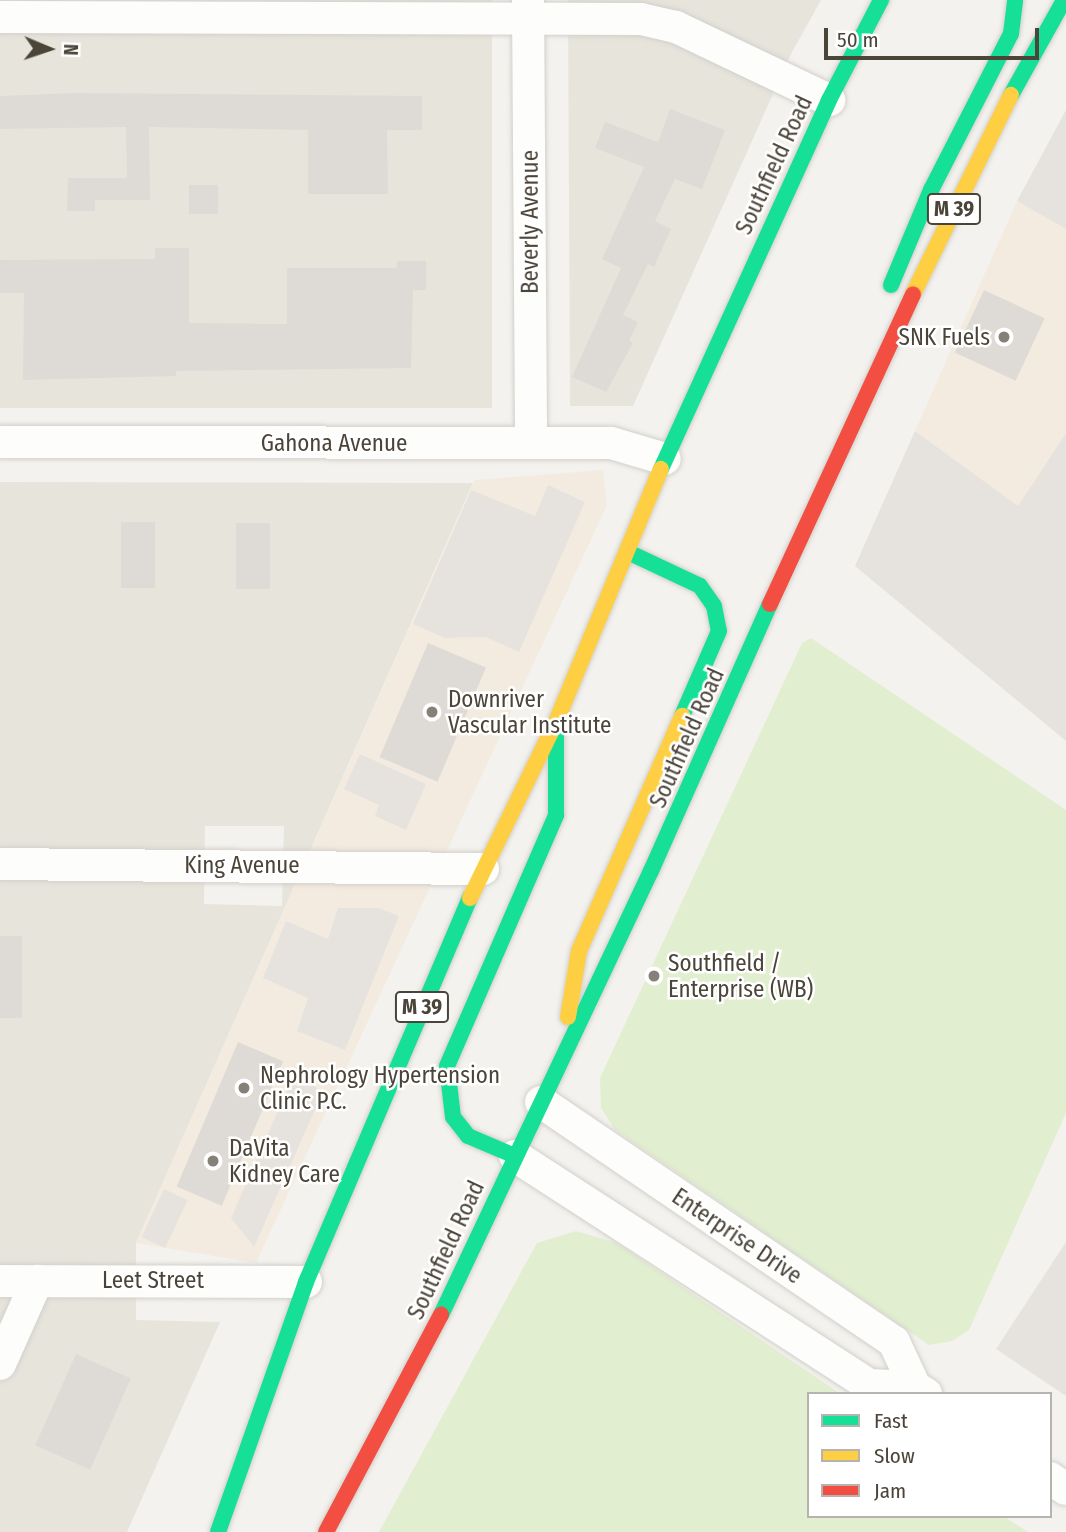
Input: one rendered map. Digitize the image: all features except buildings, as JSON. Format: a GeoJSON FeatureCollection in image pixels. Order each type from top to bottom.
{"type":"FeatureCollection","features":[{"type":"Feature","properties":{"kind":"highway","name":"Southfield Road"},"geometry":{"type":"LineString","coordinates":[[218,1532],[306,1282],[483,869],[556,722],[629,553],[665,459],[829,100],[881,0]]}},
{"type":"Feature","properties":{"kind":"highway"},"geometry":{"type":"LineString","coordinates":[[883,303],[931,190],[1011,34],[1015,0]]}},
{"type":"Feature","properties":{"kind":"highway","name":"Southfield Road"},"geometry":{"type":"LineString","coordinates":[[335,1532],[350,1494],[657,860],[850,421],[1003,109],[1063,0]]}},
{"type":"Feature","properties":{"kind":"highway"},"geometry":{"type":"LineString","coordinates":[[850,421],[868,348]]}},
{"type":"Feature","properties":{"kind":"highway"},"geometry":{"type":"LineString","coordinates":[[561,1062],[579,951],[719,631],[714,606],[700,586],[629,553]]}},
{"type":"Feature","properties":{"kind":"highway"},"geometry":{"type":"LineString","coordinates":[[515,1156],[468,1136],[453,1117],[447,1066],[556,815],[556,722]]}},
{"type":"Feature","properties":{"kind":"highway","name":"Southfield Road"},"geometry":{"type":"LineString","coordinates":[[208,1532],[237,1472]]}},
{"type":"Feature","properties":{"kind":"highway","name":"Southfield Road"},"geometry":{"type":"LineString","coordinates":[[326,1532],[350,1494]]}},
{"type":"Feature","properties":{"kind":"street"},"geometry":{"type":"LineString","coordinates":[[0,17],[528,9],[662,22],[829,100]]}},
{"type":"Feature","properties":{"kind":"street","name":"Beverly Avenue"},"geometry":{"type":"LineString","coordinates":[[528,9],[531,443]]}},
{"type":"Feature","properties":{"kind":"street","name":"Gahona Avenue"},"geometry":{"type":"LineString","coordinates":[[0,442],[611,443],[665,459]]}},
{"type":"Feature","properties":{"kind":"street","name":"King Avenue"},"geometry":{"type":"LineString","coordinates":[[0,864],[483,869]]}},
{"type":"Feature","properties":{"kind":"street","name":"Enterprise Drive"},"geometry":{"type":"LineString","coordinates":[[541,1102],[894,1342],[920,1390]]}},
{"type":"Feature","properties":{"kind":"street","name":"Enterprise Drive"},"geometry":{"type":"LineString","coordinates":[[515,1156],[869,1385],[920,1390]]}},
{"type":"Feature","properties":{"kind":"street","name":"Leet Street"},"geometry":{"type":"LineString","coordinates":[[0,1281],[306,1282]]}},
{"type":"Feature","properties":{"kind":"street"},"geometry":{"type":"LineString","coordinates":[[0,1364],[37,1281]]}},
{"type":"Feature","properties":{"kind":"shaded area"},"geometry":{"type":"Polygon","coordinates":[[[0,0],[492,0],[492,408],[0,408],[0,0]]]}},
{"type":"Feature","properties":{"kind":"shaded area"},"geometry":{"type":"Polygon","coordinates":[[[568,0],[821,0],[791,54],[633,406],[570,406],[568,0]]]}},
{"type":"Feature","properties":{"kind":"shaded area"},"geometry":{"type":"Polygon","coordinates":[[[1066,110],[1066,229],[1017,201],[1066,110]]]}},
{"type":"Feature","properties":{"kind":"shaded area"},"geometry":{"type":"Polygon","coordinates":[[[1066,145],[1066,196],[1042,182],[1066,145]]]}},
{"type":"Feature","properties":{"kind":"shaded area"},"geometry":{"type":"Polygon","coordinates":[[[1017,201],[1066,229],[1066,433],[1018,506],[915,431],[1017,201]]]}},
{"type":"Feature","properties":{"kind":"shaded area"},"geometry":{"type":"Polygon","coordinates":[[[915,431],[1018,506],[1066,433],[1066,741],[855,566],[915,431]]]}},
{"type":"Feature","properties":{"kind":"shaded area"},"geometry":{"type":"Polygon","coordinates":[[[1066,466],[1066,714],[915,616],[983,501],[1023,528],[1066,466]]]}},
{"type":"Feature","properties":{"kind":"shaded area"},"geometry":{"type":"Polygon","coordinates":[[[603,470],[607,505],[256,1263],[136,1243],[475,480],[603,470]]]}},
{"type":"Feature","properties":{"kind":"shaded area"},"geometry":{"type":"Polygon","coordinates":[[[0,482],[473,483],[136,1243],[136,1320],[220,1322],[127,1532],[0,1532],[0,482]],[[205,826],[204,904],[282,906],[284,826],[205,826]]]}},
{"type":"Feature","properties":{"kind":"shaded area"},"geometry":{"type":"Polygon","coordinates":[[[548,485],[585,502],[519,652],[486,637],[445,638],[413,624],[471,490],[535,516],[548,485]]]}},
{"type":"Feature","properties":{"kind":"shaded area"},"geometry":{"type":"Polygon","coordinates":[[[360,754],[426,784],[406,830],[375,816],[379,805],[344,789],[360,754]]]}},
{"type":"Feature","properties":{"kind":"shaded area"},"geometry":{"type":"Polygon","coordinates":[[[338,908],[379,908],[399,916],[345,1050],[297,1031],[308,998],[263,978],[286,921],[328,939],[338,908]]]}},
{"type":"Feature","properties":{"kind":"shaded area"},"geometry":{"type":"Polygon","coordinates":[[[297,1067],[322,1094],[254,1247],[231,1218],[297,1067]]]}},
{"type":"Feature","properties":{"kind":"shaded area"},"geometry":{"type":"Polygon","coordinates":[[[164,1189],[188,1200],[165,1248],[142,1237],[164,1189]]]}},
{"type":"Feature","properties":{"kind":"shaded area"},"geometry":{"type":"Polygon","coordinates":[[[1066,1242],[1066,1396],[996,1349],[1066,1242]]]}},
{"type":"Feature","properties":{"kind":"green space"},"geometry":{"type":"Polygon","coordinates":[[[811,638],[1066,810],[1066,1113],[969,1330],[952,1341],[929,1345],[615,1130],[601,1108],[600,1078],[802,643],[811,638]]]}},
{"type":"Feature","properties":{"kind":"green space"},"geometry":{"type":"Polygon","coordinates":[[[576,1231],[617,1243],[838,1392],[807,1392],[807,1518],[1006,1518],[1028,1532],[379,1532],[537,1243],[576,1231]]]}},
{"type":"Feature","properties":{"kind":"traffic: fast"},"geometry":{"type":"LineString","coordinates":[[661,469],[829,100],[881,0]]}},
{"type":"Feature","properties":{"kind":"traffic: fast"},"geometry":{"type":"LineString","coordinates":[[891,285],[931,190],[1011,34],[1015,0]]}},
{"type":"Feature","properties":{"kind":"traffic: fast"},"geometry":{"type":"LineString","coordinates":[[1011,95],[1064,0]]}},
{"type":"Feature","properties":{"kind":"traffic: fast"},"geometry":{"type":"LineString","coordinates":[[630,553],[700,586],[714,606],[719,631],[682,716]]}},
{"type":"Feature","properties":{"kind":"traffic: fast"},"geometry":{"type":"LineString","coordinates":[[441,1315],[651,871],[770,604]]}},
{"type":"Feature","properties":{"kind":"traffic: fast"},"geometry":{"type":"LineString","coordinates":[[515,1156],[468,1136],[453,1117],[447,1066],[556,815],[556,728]]}},
{"type":"Feature","properties":{"kind":"traffic: fast"},"geometry":{"type":"LineString","coordinates":[[218,1532],[306,1282],[470,898]]}},
{"type":"Feature","properties":{"kind":"traffic: slow"},"geometry":{"type":"LineString","coordinates":[[913,294],[1011,95]]}},
{"type":"Feature","properties":{"kind":"traffic: slow"},"geometry":{"type":"LineString","coordinates":[[470,898],[556,722],[661,469]]}},
{"type":"Feature","properties":{"kind":"traffic: slow"},"geometry":{"type":"LineString","coordinates":[[568,1017],[579,951],[682,716]]}},
{"type":"Feature","properties":{"kind":"traffic: jam"},"geometry":{"type":"LineString","coordinates":[[770,604],[913,294]]}},
{"type":"Feature","properties":{"kind":"traffic: jam"},"geometry":{"type":"LineString","coordinates":[[326,1532],[441,1315]]}},
{"type":"Feature","properties":{"kind":"place","name":"SNK Fuels"},"geometry":{"type":"Point","coordinates":[1004,337]}},
{"type":"Feature","properties":{"kind":"place","name":"Downriver Vascular Institute"},"geometry":{"type":"Point","coordinates":[432,712]}},
{"type":"Feature","properties":{"kind":"place","name":"Southfield / Enterprise (WB)"},"geometry":{"type":"Point","coordinates":[654,976]}},
{"type":"Feature","properties":{"kind":"place","name":"Nephrology Hypertension Clinic P.C."},"geometry":{"type":"Point","coordinates":[244,1088]}},
{"type":"Feature","properties":{"kind":"place","name":"DaVita Kidney Care"},"geometry":{"type":"Point","coordinates":[213,1161]}}]}
